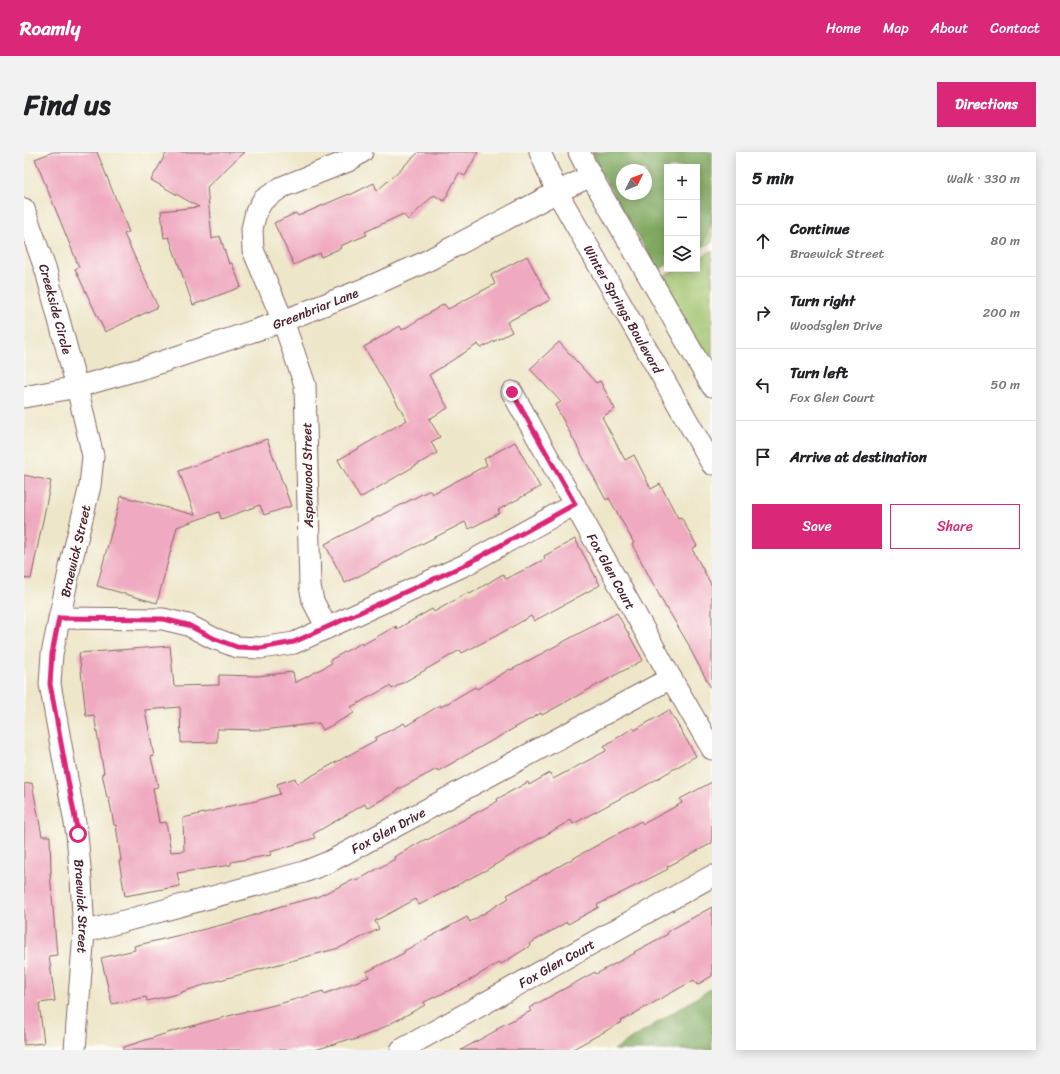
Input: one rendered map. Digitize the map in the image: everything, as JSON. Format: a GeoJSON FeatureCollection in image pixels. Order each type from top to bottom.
{"type":"FeatureCollection","features":[{"type":"Feature","properties":{"kind":"street"},"geometry":{"type":"LineString","coordinates":[[283,322],[253,250],[252,229],[256,212],[264,200],[282,187],[348,161],[362,152]]}},
{"type":"Feature","properties":{"kind":"street","name":"Winter Springs Boulevard"},"geometry":{"type":"LineString","coordinates":[[540,152],[557,192],[712,464]]}},
{"type":"Feature","properties":{"kind":"street"},"geometry":{"type":"LineString","coordinates":[[578,152],[712,386]]}},
{"type":"Feature","properties":{"kind":"street","name":"Greenbriar Lane"},"geometry":{"type":"LineString","coordinates":[[24,397],[77,387],[144,368],[283,322],[423,264],[557,192],[591,176]]}},
{"type":"Feature","properties":{"kind":"street","name":"Creekside Circle"},"geometry":{"type":"LineString","coordinates":[[24,209],[46,271],[77,387]]}},
{"type":"Feature","properties":{"kind":"street","name":"Aspenwood Street"},"geometry":{"type":"LineString","coordinates":[[283,322],[305,385],[310,586],[313,601],[327,628]]}},
{"type":"Feature","properties":{"kind":"street","name":"Braewick Street"},"geometry":{"type":"LineString","coordinates":[[75,1050],[84,932],[78,834],[50,684],[52,654],[90,486],[93,456],[77,387]]}},
{"type":"Feature","properties":{"kind":"street","name":"Fox Glen Court"},"geometry":{"type":"LineString","coordinates":[[512,392],[671,678],[712,748]]}},
{"type":"Feature","properties":{"kind":"street"},"geometry":{"type":"LineString","coordinates":[[59,618],[163,619],[188,625],[213,638],[237,647],[261,648],[294,642],[465,565],[575,504]]}},
{"type":"Feature","properties":{"kind":"street","name":"Fox Glen Drive"},"geometry":{"type":"LineString","coordinates":[[84,932],[304,872],[329,862],[671,678]]}},
{"type":"Feature","properties":{"kind":"street","name":"Fox Glen Court"},"geometry":{"type":"LineString","coordinates":[[401,1050],[712,876]]}},
{"type":"Feature","properties":{"kind":"green space"},"geometry":{"type":"Polygon","coordinates":[[[592,152],[712,152],[712,218],[702,247],[700,248],[700,164],[664,164],[664,267],[658,270],[617,200],[652,200],[652,164],[616,164],[616,198],[600,171],[592,152]]]}},
{"type":"Feature","properties":{"kind":"green space"},"geometry":{"type":"Polygon","coordinates":[[[712,218],[712,242],[702,247],[712,218]]]}},
{"type":"Feature","properties":{"kind":"green space"},"geometry":{"type":"Polygon","coordinates":[[[712,251],[712,371],[662,277],[672,272],[700,272],[700,257],[712,251]]]}},
{"type":"Feature","properties":{"kind":"green space"},"geometry":{"type":"Polygon","coordinates":[[[712,988],[712,1050],[614,1050],[712,988]]]}},
{"type":"Feature","properties":{"kind":"building"},"geometry":{"type":"Polygon","coordinates":[[[53,152],[97,152],[129,232],[124,234],[158,307],[105,332],[75,269],[79,267],[35,159],[53,152]]]}},
{"type":"Feature","properties":{"kind":"building"},"geometry":{"type":"Polygon","coordinates":[[[167,152],[244,152],[207,187],[212,239],[220,236],[229,264],[232,263],[241,287],[193,305],[169,237],[164,238],[161,211],[199,207],[151,180],[167,152]]]}},
{"type":"Feature","properties":{"kind":"building"},"geometry":{"type":"Polygon","coordinates":[[[419,152],[478,152],[465,176],[459,173],[444,201],[434,195],[408,220],[403,214],[365,232],[367,235],[340,246],[341,248],[321,257],[320,253],[294,265],[274,223],[296,213],[298,216],[349,194],[350,195],[374,183],[377,191],[419,152]]]}},
{"type":"Feature","properties":{"kind":"building"},"geometry":{"type":"Polygon","coordinates":[[[527,256],[550,300],[507,322],[512,332],[481,348],[478,344],[429,375],[448,408],[429,419],[440,437],[431,442],[437,453],[360,498],[338,460],[407,420],[364,347],[400,326],[402,330],[444,304],[448,309],[495,284],[491,275],[527,256]]]}},
{"type":"Feature","properties":{"kind":"building"},"geometry":{"type":"Polygon","coordinates":[[[559,342],[596,383],[600,381],[615,409],[602,417],[625,460],[634,455],[651,489],[660,484],[678,518],[681,517],[697,546],[692,549],[712,586],[712,690],[690,647],[666,608],[632,544],[634,543],[609,498],[606,500],[555,405],[561,402],[530,369],[559,342]]]}},
{"type":"Feature","properties":{"kind":"building"},"geometry":{"type":"Polygon","coordinates":[[[267,439],[291,506],[264,515],[260,505],[221,519],[219,512],[177,527],[157,603],[97,586],[121,496],[195,515],[179,471],[267,439]]]}},
{"type":"Feature","properties":{"kind":"building"},"geometry":{"type":"Polygon","coordinates":[[[515,442],[540,487],[498,510],[500,513],[469,529],[465,522],[345,583],[325,544],[430,490],[432,494],[487,465],[484,459],[515,442]]]}},
{"type":"Feature","properties":{"kind":"building"},"geometry":{"type":"Polygon","coordinates":[[[24,475],[51,481],[31,579],[24,578],[24,475]]]}},
{"type":"Feature","properties":{"kind":"building"},"geometry":{"type":"Polygon","coordinates":[[[575,539],[600,585],[534,621],[531,616],[462,653],[460,650],[392,689],[390,686],[351,707],[354,713],[323,730],[319,723],[264,730],[217,729],[217,742],[181,743],[180,707],[145,710],[154,756],[151,757],[158,787],[153,788],[159,823],[166,822],[171,852],[184,851],[183,818],[280,794],[277,784],[295,778],[297,784],[376,740],[375,738],[404,723],[406,726],[440,705],[441,707],[475,687],[477,689],[510,669],[511,670],[617,613],[643,660],[542,715],[541,713],[438,771],[437,769],[397,790],[367,808],[365,804],[313,834],[315,838],[270,852],[271,855],[231,862],[231,865],[177,873],[180,886],[125,896],[119,861],[121,861],[116,825],[114,825],[102,773],[104,773],[94,715],[86,716],[79,653],[170,646],[174,686],[219,685],[219,675],[258,676],[293,672],[295,683],[332,663],[330,660],[361,643],[362,645],[396,626],[397,629],[432,609],[434,612],[469,592],[470,594],[503,574],[506,579],[545,559],[544,556],[575,539]]]}},
{"type":"Feature","properties":{"kind":"building"},"geometry":{"type":"Polygon","coordinates":[[[669,710],[696,756],[633,793],[632,792],[573,824],[571,820],[486,870],[419,905],[416,899],[375,921],[379,929],[339,948],[220,980],[182,993],[147,1001],[146,997],[112,1004],[101,958],[135,950],[134,946],[237,921],[281,906],[317,897],[355,879],[356,881],[395,859],[394,857],[498,801],[497,799],[528,782],[529,785],[550,773],[553,779],[606,751],[604,746],[633,728],[635,730],[669,710]]]}},
{"type":"Feature","properties":{"kind":"building"},"geometry":{"type":"Polygon","coordinates":[[[712,782],[712,843],[667,867],[668,869],[597,905],[599,907],[568,924],[567,922],[529,944],[530,946],[501,964],[500,962],[465,983],[424,1002],[425,1005],[377,1031],[351,1041],[350,1039],[315,1050],[124,1050],[124,1047],[177,1030],[323,991],[324,994],[369,977],[366,972],[404,953],[404,951],[467,917],[470,922],[509,898],[507,895],[641,821],[643,824],[682,803],[680,799],[712,782]]]}},
{"type":"Feature","properties":{"kind":"building"},"geometry":{"type":"Polygon","coordinates":[[[32,783],[42,836],[50,836],[50,873],[57,955],[49,956],[55,1001],[39,1003],[44,1043],[24,1045],[24,784],[32,783]]]}},
{"type":"Feature","properties":{"kind":"building"},"geometry":{"type":"Polygon","coordinates":[[[712,907],[712,976],[697,985],[694,980],[571,1050],[461,1050],[497,1030],[497,1028],[531,1011],[529,1008],[595,972],[596,974],[635,953],[634,952],[668,934],[667,932],[712,907]]]}},
{"type":"Feature","properties":{"kind":"route"},"geometry":{"type":"LineString","coordinates":[[78,834],[54,712],[50,684],[52,654],[59,618],[163,619],[188,625],[213,638],[237,647],[261,648],[294,642],[465,565],[575,504],[512,392]]}}]}
